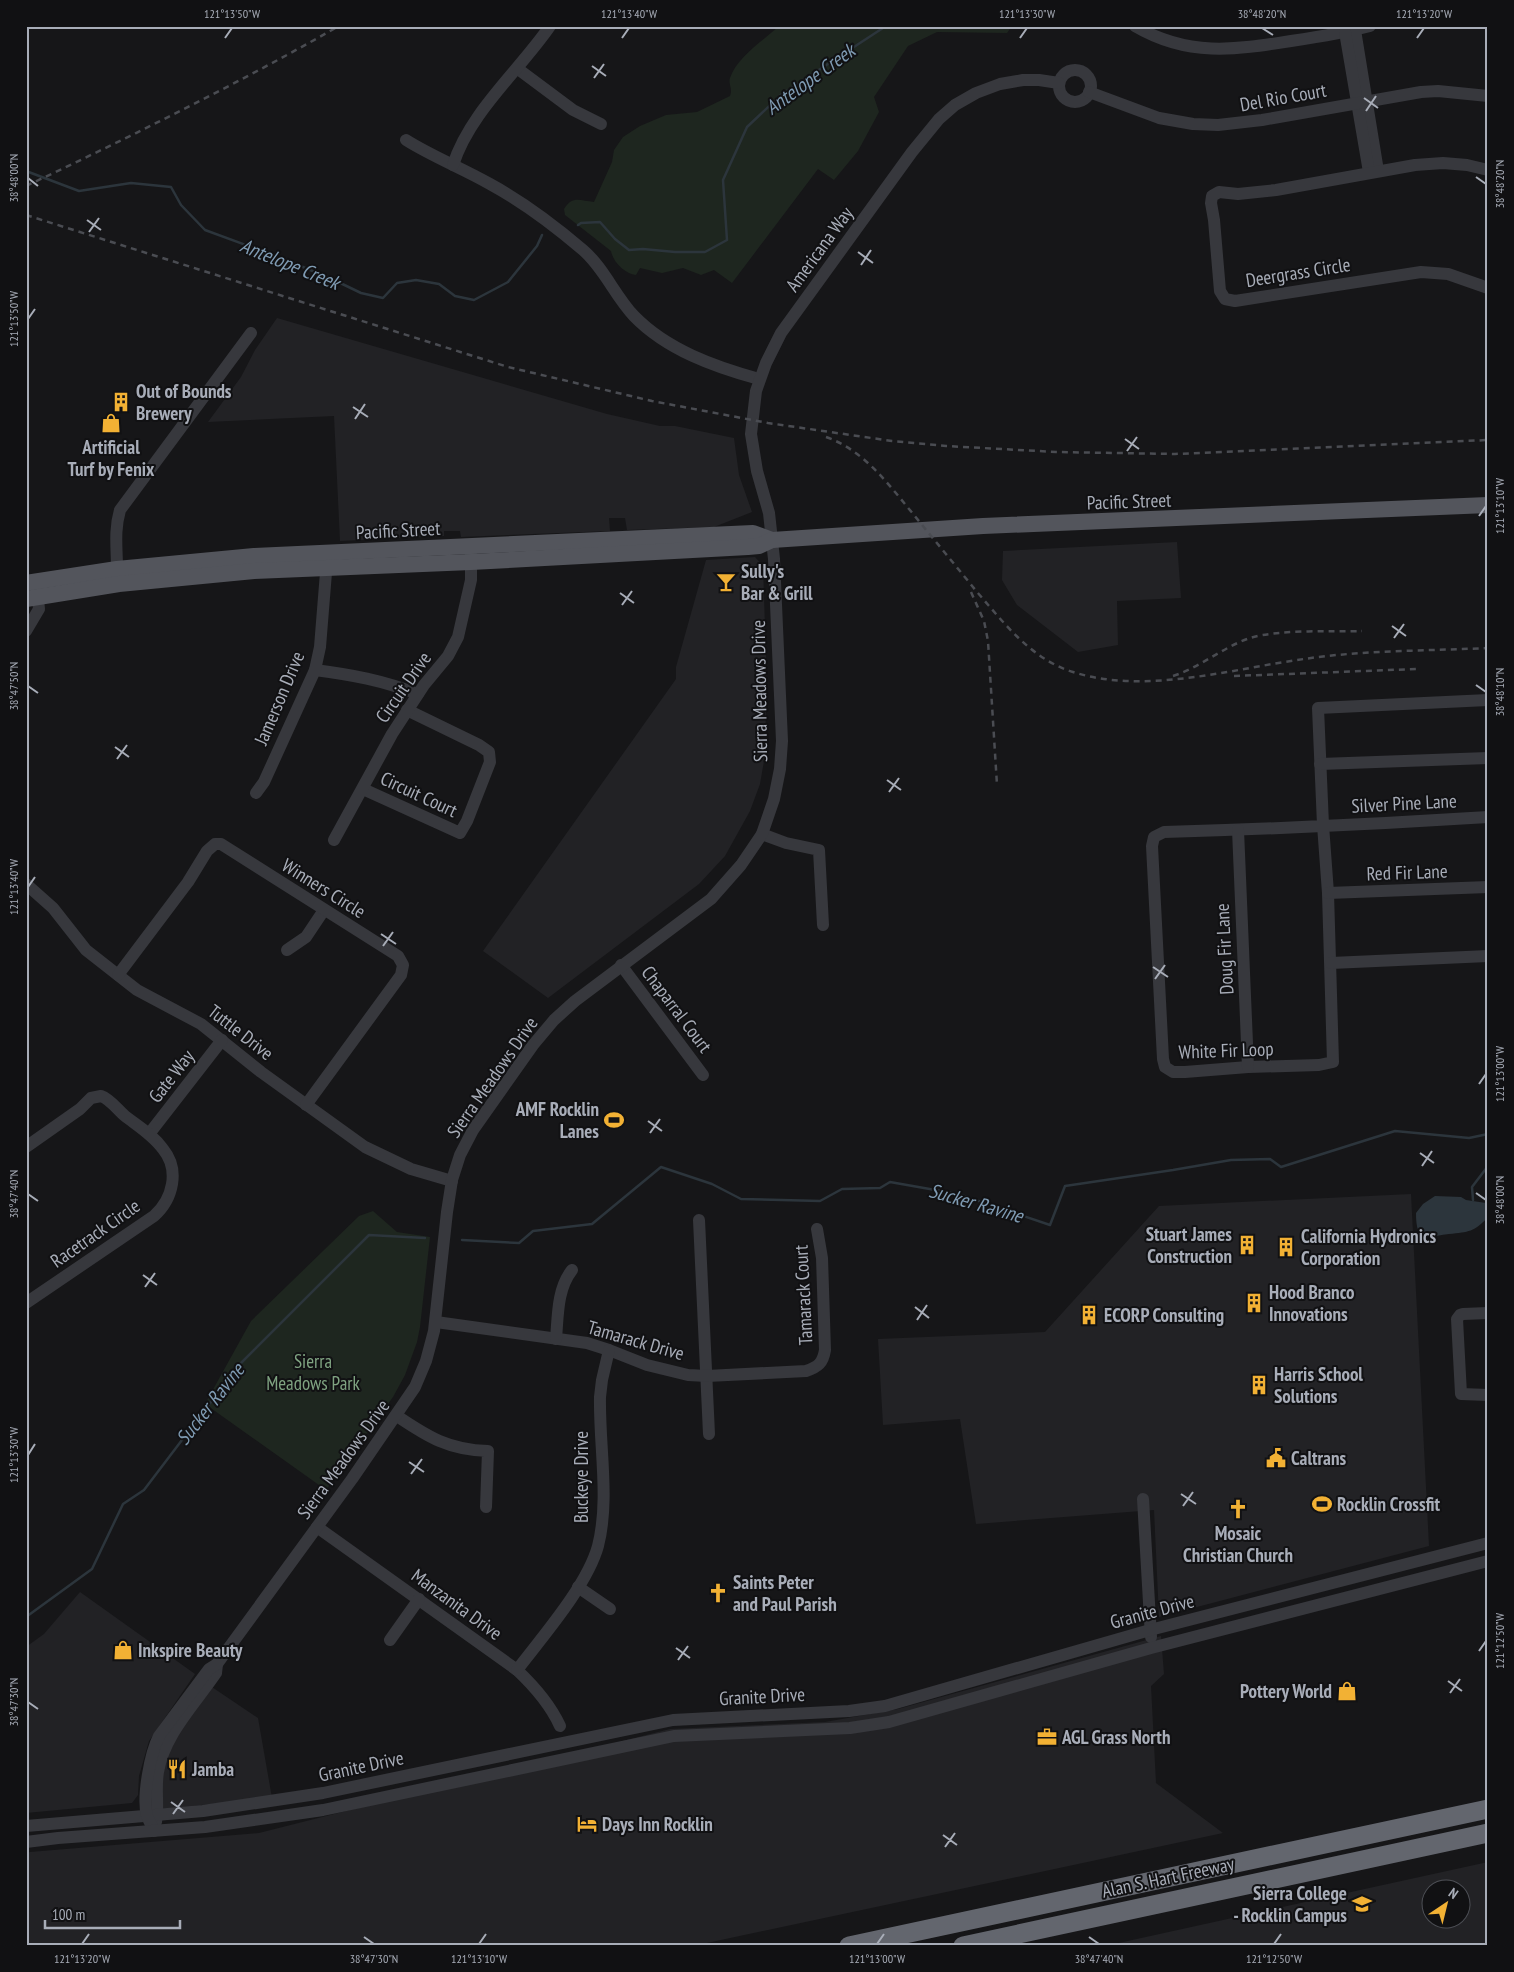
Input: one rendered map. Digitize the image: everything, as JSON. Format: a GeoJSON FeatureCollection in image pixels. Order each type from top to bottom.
{"type":"FeatureCollection","features":[{"type":"Feature","properties":{"kind":"highway","name":"Alan S. Hart Freeway"},"geometry":{"type":"LineString","coordinates":[[849,1946],[1488,1809]]}},
{"type":"Feature","properties":{"kind":"highway","name":"Alan S. Hart Freeway"},"geometry":{"type":"LineString","coordinates":[[963,1946],[1488,1833]]}},
{"type":"Feature","properties":{"kind":"main road","name":"Pacific Street"},"geometry":{"type":"LineString","coordinates":[[32,590],[117,569],[195,561],[327,561],[471,554],[753,547],[772,540],[983,526],[1488,505]]}},
{"type":"Feature","properties":{"kind":"main road","name":"Pacific Street"},"geometry":{"type":"LineString","coordinates":[[32,590],[254,571],[327,561]]}},
{"type":"Feature","properties":{"kind":"street"},"geometry":{"type":"LineString","coordinates":[[453,165],[466,136],[502,86],[518,69],[550,26]]}},
{"type":"Feature","properties":{"kind":"street"},"geometry":{"type":"LineString","coordinates":[[1135,26],[1166,41],[1187,46],[1236,50],[1370,26]]}},
{"type":"Feature","properties":{"kind":"street"},"geometry":{"type":"LineString","coordinates":[[1350,31],[1373,171]]}},
{"type":"Feature","properties":{"kind":"street"},"geometry":{"type":"LineString","coordinates":[[518,69],[573,110],[601,124]]}},
{"type":"Feature","properties":{"kind":"street"},"geometry":{"type":"LineString","coordinates":[[1080,71],[1089,80],[1089,92],[1082,100],[1068,100],[1061,94],[1059,83],[1068,72],[1080,71]]}},
{"type":"Feature","properties":{"kind":"street","name":"Americana Way"},"geometry":{"type":"LineString","coordinates":[[772,540],[770,513],[757,471],[751,434],[752,411],[759,379],[782,333],[912,152],[939,119],[955,105],[976,93],[1000,84],[1028,80],[1059,83]]}},
{"type":"Feature","properties":{"kind":"street","name":"Del Rio Court"},"geometry":{"type":"LineString","coordinates":[[1089,92],[1159,118],[1178,123],[1202,125],[1246,123],[1406,94],[1438,91],[1488,96]]}},
{"type":"Feature","properties":{"kind":"street"},"geometry":{"type":"LineString","coordinates":[[406,140],[430,155],[490,184],[525,206],[585,251],[630,311],[656,335],[704,361],[759,379]]}},
{"type":"Feature","properties":{"kind":"street","name":"Deergrass Circle"},"geometry":{"type":"LineString","coordinates":[[1488,170],[1467,165],[1443,163],[1416,164],[1276,190],[1238,194],[1219,192],[1212,196],[1211,203],[1220,290],[1225,299],[1235,302],[1421,272],[1448,274],[1488,288]]}},
{"type":"Feature","properties":{"kind":"street"},"geometry":{"type":"LineString","coordinates":[[117,569],[115,535],[120,510],[251,332]]}},
{"type":"Feature","properties":{"kind":"street","name":"Sierra Meadows Drive"},"geometry":{"type":"LineString","coordinates":[[154,1831],[149,1771],[158,1736],[204,1674],[217,1664],[397,1416],[421,1374],[436,1322],[452,1181],[460,1155],[473,1130],[533,1045],[554,1020],[574,1001],[711,898],[741,865],[762,834],[774,799],[780,769],[782,740],[772,540]]}},
{"type":"Feature","properties":{"kind":"street","name":"Circuit Drive"},"geometry":{"type":"LineString","coordinates":[[334,840],[392,734],[418,694],[448,656],[458,637],[471,580],[471,554]]}},
{"type":"Feature","properties":{"kind":"street","name":"Jamerson Drive"},"geometry":{"type":"LineString","coordinates":[[256,792],[264,782],[314,670],[320,647],[327,561]]}},
{"type":"Feature","properties":{"kind":"street"},"geometry":{"type":"LineString","coordinates":[[26,631],[39,609],[32,590]]}},
{"type":"Feature","properties":{"kind":"street"},"geometry":{"type":"LineString","coordinates":[[314,670],[362,676],[418,694]]}},
{"type":"Feature","properties":{"kind":"street"},"geometry":{"type":"LineString","coordinates":[[1323,825],[1318,708],[1488,700]]}},
{"type":"Feature","properties":{"kind":"street","name":"Circuit Court"},"geometry":{"type":"LineString","coordinates":[[363,789],[460,833],[467,821],[490,762],[489,752],[479,745],[407,710]]}},
{"type":"Feature","properties":{"kind":"street"},"geometry":{"type":"LineString","coordinates":[[1320,764],[1488,758]]}},
{"type":"Feature","properties":{"kind":"street","name":"Silver Pine Lane"},"geometry":{"type":"LineString","coordinates":[[1323,825],[1488,817]]}},
{"type":"Feature","properties":{"kind":"street","name":"White Fir Loop"},"geometry":{"type":"LineString","coordinates":[[1323,825],[1328,893],[1334,1062],[1320,1065],[1248,1067],[1179,1072],[1173,1072],[1165,1067],[1163,1059],[1152,846],[1154,837],[1164,832],[1323,825]]}},
{"type":"Feature","properties":{"kind":"street","name":"Doug Fir Lane"},"geometry":{"type":"LineString","coordinates":[[1238,830],[1248,1067]]}},
{"type":"Feature","properties":{"kind":"street"},"geometry":{"type":"LineString","coordinates":[[762,834],[786,843],[818,850],[823,925]]}},
{"type":"Feature","properties":{"kind":"street","name":"Winners Circle"},"geometry":{"type":"LineString","coordinates":[[118,975],[188,882],[211,846],[215,844],[221,844],[398,956],[402,960],[403,970],[306,1104]]}},
{"type":"Feature","properties":{"kind":"street","name":"Tuttle Drive"},"geometry":{"type":"LineString","coordinates":[[26,884],[53,908],[86,950],[143,994],[192,1018],[364,1147],[411,1169],[452,1181]]}},
{"type":"Feature","properties":{"kind":"street","name":"Red Fir Lane"},"geometry":{"type":"LineString","coordinates":[[1328,893],[1488,887]]}},
{"type":"Feature","properties":{"kind":"street"},"geometry":{"type":"LineString","coordinates":[[287,950],[306,937],[324,910]]}},
{"type":"Feature","properties":{"kind":"street"},"geometry":{"type":"LineString","coordinates":[[1331,963],[1488,956]]}},
{"type":"Feature","properties":{"kind":"street","name":"Chaparral Court"},"geometry":{"type":"LineString","coordinates":[[621,966],[703,1075]]}},
{"type":"Feature","properties":{"kind":"street","name":"Gate Way"},"geometry":{"type":"LineString","coordinates":[[149,1134],[222,1040]]}},
{"type":"Feature","properties":{"kind":"street","name":"Racetrack Circle"},"geometry":{"type":"LineString","coordinates":[[26,1146],[80,1109],[95,1096],[101,1096],[149,1134],[162,1148],[171,1164],[171,1189],[163,1207],[149,1219],[26,1303]]}},
{"type":"Feature","properties":{"kind":"street"},"geometry":{"type":"LineString","coordinates":[[699,1220],[709,1434]]}},
{"type":"Feature","properties":{"kind":"street","name":"Tamarack Court"},"geometry":{"type":"LineString","coordinates":[[817,1229],[822,1258],[826,1338],[824,1360]]}},
{"type":"Feature","properties":{"kind":"street"},"geometry":{"type":"LineString","coordinates":[[556,1338],[561,1294],[567,1276],[572,1270]]}},
{"type":"Feature","properties":{"kind":"street"},"geometry":{"type":"LineString","coordinates":[[1488,1313],[1463,1314],[1458,1319],[1461,1394],[1488,1394]]}},
{"type":"Feature","properties":{"kind":"street","name":"Tamarack Drive"},"geometry":{"type":"LineString","coordinates":[[436,1322],[587,1343],[667,1371],[707,1376],[796,1372],[814,1368],[824,1360]]}},
{"type":"Feature","properties":{"kind":"street","name":"Buckeye Drive"},"geometry":{"type":"LineString","coordinates":[[517,1670],[578,1588],[593,1559],[601,1528],[603,1488],[600,1397],[609,1350]]}},
{"type":"Feature","properties":{"kind":"street"},"geometry":{"type":"LineString","coordinates":[[397,1416],[440,1442],[471,1450],[488,1451],[486,1507]]}},
{"type":"Feature","properties":{"kind":"street"},"geometry":{"type":"LineString","coordinates":[[1143,1499],[1151,1648]]}},
{"type":"Feature","properties":{"kind":"street","name":"Manzanita Drive"},"geometry":{"type":"LineString","coordinates":[[317,1526],[517,1670],[543,1697],[555,1713],[560,1726]]}},
{"type":"Feature","properties":{"kind":"street","name":"Granite Drive"},"geometry":{"type":"LineString","coordinates":[[26,1826],[244,1806],[323,1793],[673,1720],[849,1711],[885,1706],[1150,1630],[1488,1543]]}},
{"type":"Feature","properties":{"kind":"street","name":"Granite Drive"},"geometry":{"type":"LineString","coordinates":[[26,1842],[205,1827],[323,1810],[674,1736],[850,1728],[889,1722],[1151,1648],[1488,1561]]}},
{"type":"Feature","properties":{"kind":"street"},"geometry":{"type":"LineString","coordinates":[[578,1588],[610,1608]]}},
{"type":"Feature","properties":{"kind":"street"},"geometry":{"type":"LineString","coordinates":[[390,1640],[418,1599]]}},
{"type":"Feature","properties":{"kind":"street","name":"Sierra Meadows Drive"},"geometry":{"type":"LineString","coordinates":[[152,1815],[160,1762],[169,1742],[216,1673],[217,1664]]}},
{"type":"Feature","properties":{"kind":"street"},"geometry":{"type":"LineString","coordinates":[[158,1736],[163,1735],[189,1712]]}},
{"type":"Feature","properties":{"kind":"shaded area"},"geometry":{"type":"Polygon","coordinates":[[[277,318],[607,414],[660,426],[675,426],[734,438],[739,475],[752,512],[714,527],[627,530],[625,518],[609,518],[610,531],[461,537],[460,531],[444,531],[444,536],[340,541],[334,416],[208,422],[241,377],[255,350],[277,318]]]}},
{"type":"Feature","properties":{"kind":"shaded area"},"geometry":{"type":"Polygon","coordinates":[[[1177,542],[1181,598],[1117,601],[1118,645],[1078,652],[1017,605],[1002,580],[1003,551],[1177,542]]]}},
{"type":"Feature","properties":{"kind":"shaded area"},"geometry":{"type":"Polygon","coordinates":[[[755,557],[763,566],[767,689],[764,761],[760,784],[750,811],[725,856],[699,884],[548,998],[483,951],[676,679],[676,667],[706,560],[755,557]]]}},
{"type":"Feature","properties":{"kind":"shaded area"},"geometry":{"type":"Polygon","coordinates":[[[1411,1194],[1429,1546],[1159,1617],[1154,1510],[976,1524],[960,1419],[883,1425],[878,1339],[1045,1332],[1159,1206],[1411,1194]]]}},
{"type":"Feature","properties":{"kind":"shaded area"},"geometry":{"type":"Polygon","coordinates":[[[1435,1196],[1461,1197],[1466,1200],[1486,1203],[1488,1204],[1488,1217],[1479,1226],[1466,1232],[1424,1236],[1420,1234],[1418,1229],[1416,1213],[1423,1204],[1435,1196]]]}},
{"type":"Feature","properties":{"kind":"shaded area"},"geometry":{"type":"Polygon","coordinates":[[[80,1592],[195,1674],[149,1741],[139,1776],[138,1795],[132,1803],[26,1813],[26,1647],[44,1634],[80,1592]]]}},
{"type":"Feature","properties":{"kind":"shaded area"},"geometry":{"type":"Polygon","coordinates":[[[1161,1636],[1164,1674],[1151,1686],[1156,1783],[1223,1833],[693,1946],[26,1946],[26,1853],[259,1833],[670,1729],[825,1722],[898,1709],[1161,1636]]]}},
{"type":"Feature","properties":{"kind":"shaded area"},"geometry":{"type":"Polygon","coordinates":[[[203,1681],[258,1718],[272,1798],[152,1810],[161,1744],[203,1681]]]}},
{"type":"Feature","properties":{"kind":"shaded area","name":"Sierra College - Rocklin Campus"},"geometry":{"type":"Polygon","coordinates":[[[1488,1862],[1488,1946],[1105,1946],[1488,1862]]]}},
{"type":"Feature","properties":{"kind":"green space"},"geometry":{"type":"Polygon","coordinates":[[[779,26],[1012,26],[1007,33],[937,32],[908,46],[874,97],[879,112],[858,151],[834,180],[818,169],[732,283],[714,270],[701,275],[683,268],[662,273],[640,268],[636,275],[624,270],[617,263],[611,251],[565,215],[564,209],[574,200],[594,202],[612,162],[614,150],[623,137],[640,126],[666,115],[697,112],[730,96],[730,78],[733,70],[744,56],[779,26]]]}},
{"type":"Feature","properties":{"kind":"green space","name":"Sierra Meadows Park"},"geometry":{"type":"Polygon","coordinates":[[[373,1211],[397,1232],[430,1237],[420,1327],[417,1342],[405,1375],[393,1397],[326,1490],[205,1404],[251,1321],[359,1216],[373,1211]]]}},
{"type":"Feature","properties":{"kind":"waterway","name":"Antelope Creek"},"geometry":{"type":"LineString","coordinates":[[578,225],[581,223],[600,222],[615,239],[629,250],[705,252],[727,240],[723,180],[747,127],[782,94],[886,26]]}},
{"type":"Feature","properties":{"kind":"waterway","name":"Antelope Creek"},"geometry":{"type":"LineString","coordinates":[[26,171],[79,191],[131,183],[171,187],[181,205],[205,230],[281,258],[361,293],[383,298],[397,283],[416,280],[439,284],[455,296],[474,300],[508,282],[537,246],[542,235]]}},
{"type":"Feature","properties":{"kind":"waterway","name":"Sucker Ravine"},"geometry":{"type":"LineString","coordinates":[[462,1240],[519,1243],[533,1231],[592,1224],[661,1167],[712,1184],[741,1199],[820,1201],[842,1189],[880,1188],[890,1182],[958,1194],[1050,1225],[1065,1186],[1231,1160],[1270,1159],[1281,1167],[1395,1131],[1469,1138],[1488,1134]]}},
{"type":"Feature","properties":{"kind":"waterway"},"geometry":{"type":"LineString","coordinates":[[1473,1200],[1472,1187],[1488,1166]]}},
{"type":"Feature","properties":{"kind":"waterway","name":"Sucker Ravine"},"geometry":{"type":"LineString","coordinates":[[26,1617],[92,1569],[123,1504],[144,1490],[239,1365],[369,1235],[425,1238]]}},
{"type":"Feature","properties":{"kind":"railway"},"geometry":{"type":"LineString","coordinates":[[26,186],[184,109],[339,26]]}},
{"type":"Feature","properties":{"kind":"railway"},"geometry":{"type":"LineString","coordinates":[[26,215],[508,367],[652,401],[768,423],[892,441],[1056,452],[1175,454],[1488,440]]}},
{"type":"Feature","properties":{"kind":"railway"},"geometry":{"type":"LineString","coordinates":[[826,437],[853,451],[875,470],[977,592],[1020,639],[1044,659],[1073,672],[1129,681],[1158,681],[1218,674],[1327,656],[1373,652],[1488,648]]}},
{"type":"Feature","properties":{"kind":"railway"},"geometry":{"type":"LineString","coordinates":[[971,592],[984,621],[988,641],[997,785]]}},
{"type":"Feature","properties":{"kind":"railway"},"geometry":{"type":"LineString","coordinates":[[1173,676],[1193,668],[1231,646],[1262,635],[1290,632],[1362,631]]}},
{"type":"Feature","properties":{"kind":"railway"},"geometry":{"type":"LineString","coordinates":[[1234,676],[1416,669]]}},
{"type":"Feature","properties":{"kind":"place","name":"Out of Bounds Brewery"},"geometry":{"type":"Point","coordinates":[121,402]}},
{"type":"Feature","properties":{"kind":"place","name":"Artificial Turf by Fenix"},"geometry":{"type":"Point","coordinates":[111,423]}},
{"type":"Feature","properties":{"kind":"place","name":"Sully's Bar & Grill"},"geometry":{"type":"Point","coordinates":[726,582]}},
{"type":"Feature","properties":{"kind":"place","name":"AMF Rocklin Lanes"},"geometry":{"type":"Point","coordinates":[614,1120]}},
{"type":"Feature","properties":{"kind":"place","name":"Stuart James Construction"},"geometry":{"type":"Point","coordinates":[1247,1245]}},
{"type":"Feature","properties":{"kind":"place","name":"California Hydronics Corporation"},"geometry":{"type":"Point","coordinates":[1286,1247]}},
{"type":"Feature","properties":{"kind":"place","name":"Hood Branco Innovations"},"geometry":{"type":"Point","coordinates":[1254,1303]}},
{"type":"Feature","properties":{"kind":"place","name":"ECORP Consulting"},"geometry":{"type":"Point","coordinates":[1089,1315]}},
{"type":"Feature","properties":{"kind":"place","name":"Harris School Solutions"},"geometry":{"type":"Point","coordinates":[1259,1385]}},
{"type":"Feature","properties":{"kind":"place","name":"Caltrans"},"geometry":{"type":"Point","coordinates":[1276,1458]}},
{"type":"Feature","properties":{"kind":"place","name":"Rocklin Crossfit"},"geometry":{"type":"Point","coordinates":[1322,1504]}},
{"type":"Feature","properties":{"kind":"place","name":"Mosaic Christian Church"},"geometry":{"type":"Point","coordinates":[1238,1509]}},
{"type":"Feature","properties":{"kind":"place","name":"Saints Peter and Paul Parish"},"geometry":{"type":"Point","coordinates":[718,1593]}},
{"type":"Feature","properties":{"kind":"place","name":"Inkspire Beauty"},"geometry":{"type":"Point","coordinates":[123,1650]}},
{"type":"Feature","properties":{"kind":"place","name":"Pottery World"},"geometry":{"type":"Point","coordinates":[1347,1691]}},
{"type":"Feature","properties":{"kind":"place","name":"AGL Grass North"},"geometry":{"type":"Point","coordinates":[1047,1737]}},
{"type":"Feature","properties":{"kind":"place","name":"Jamba"},"geometry":{"type":"Point","coordinates":[177,1769]}},
{"type":"Feature","properties":{"kind":"place","name":"Days Inn Rocklin"},"geometry":{"type":"Point","coordinates":[587,1824]}},
{"type":"Feature","properties":{"kind":"place","name":"Sierra College - Rocklin Campus"},"geometry":{"type":"Point","coordinates":[1362,1904]}}]}
